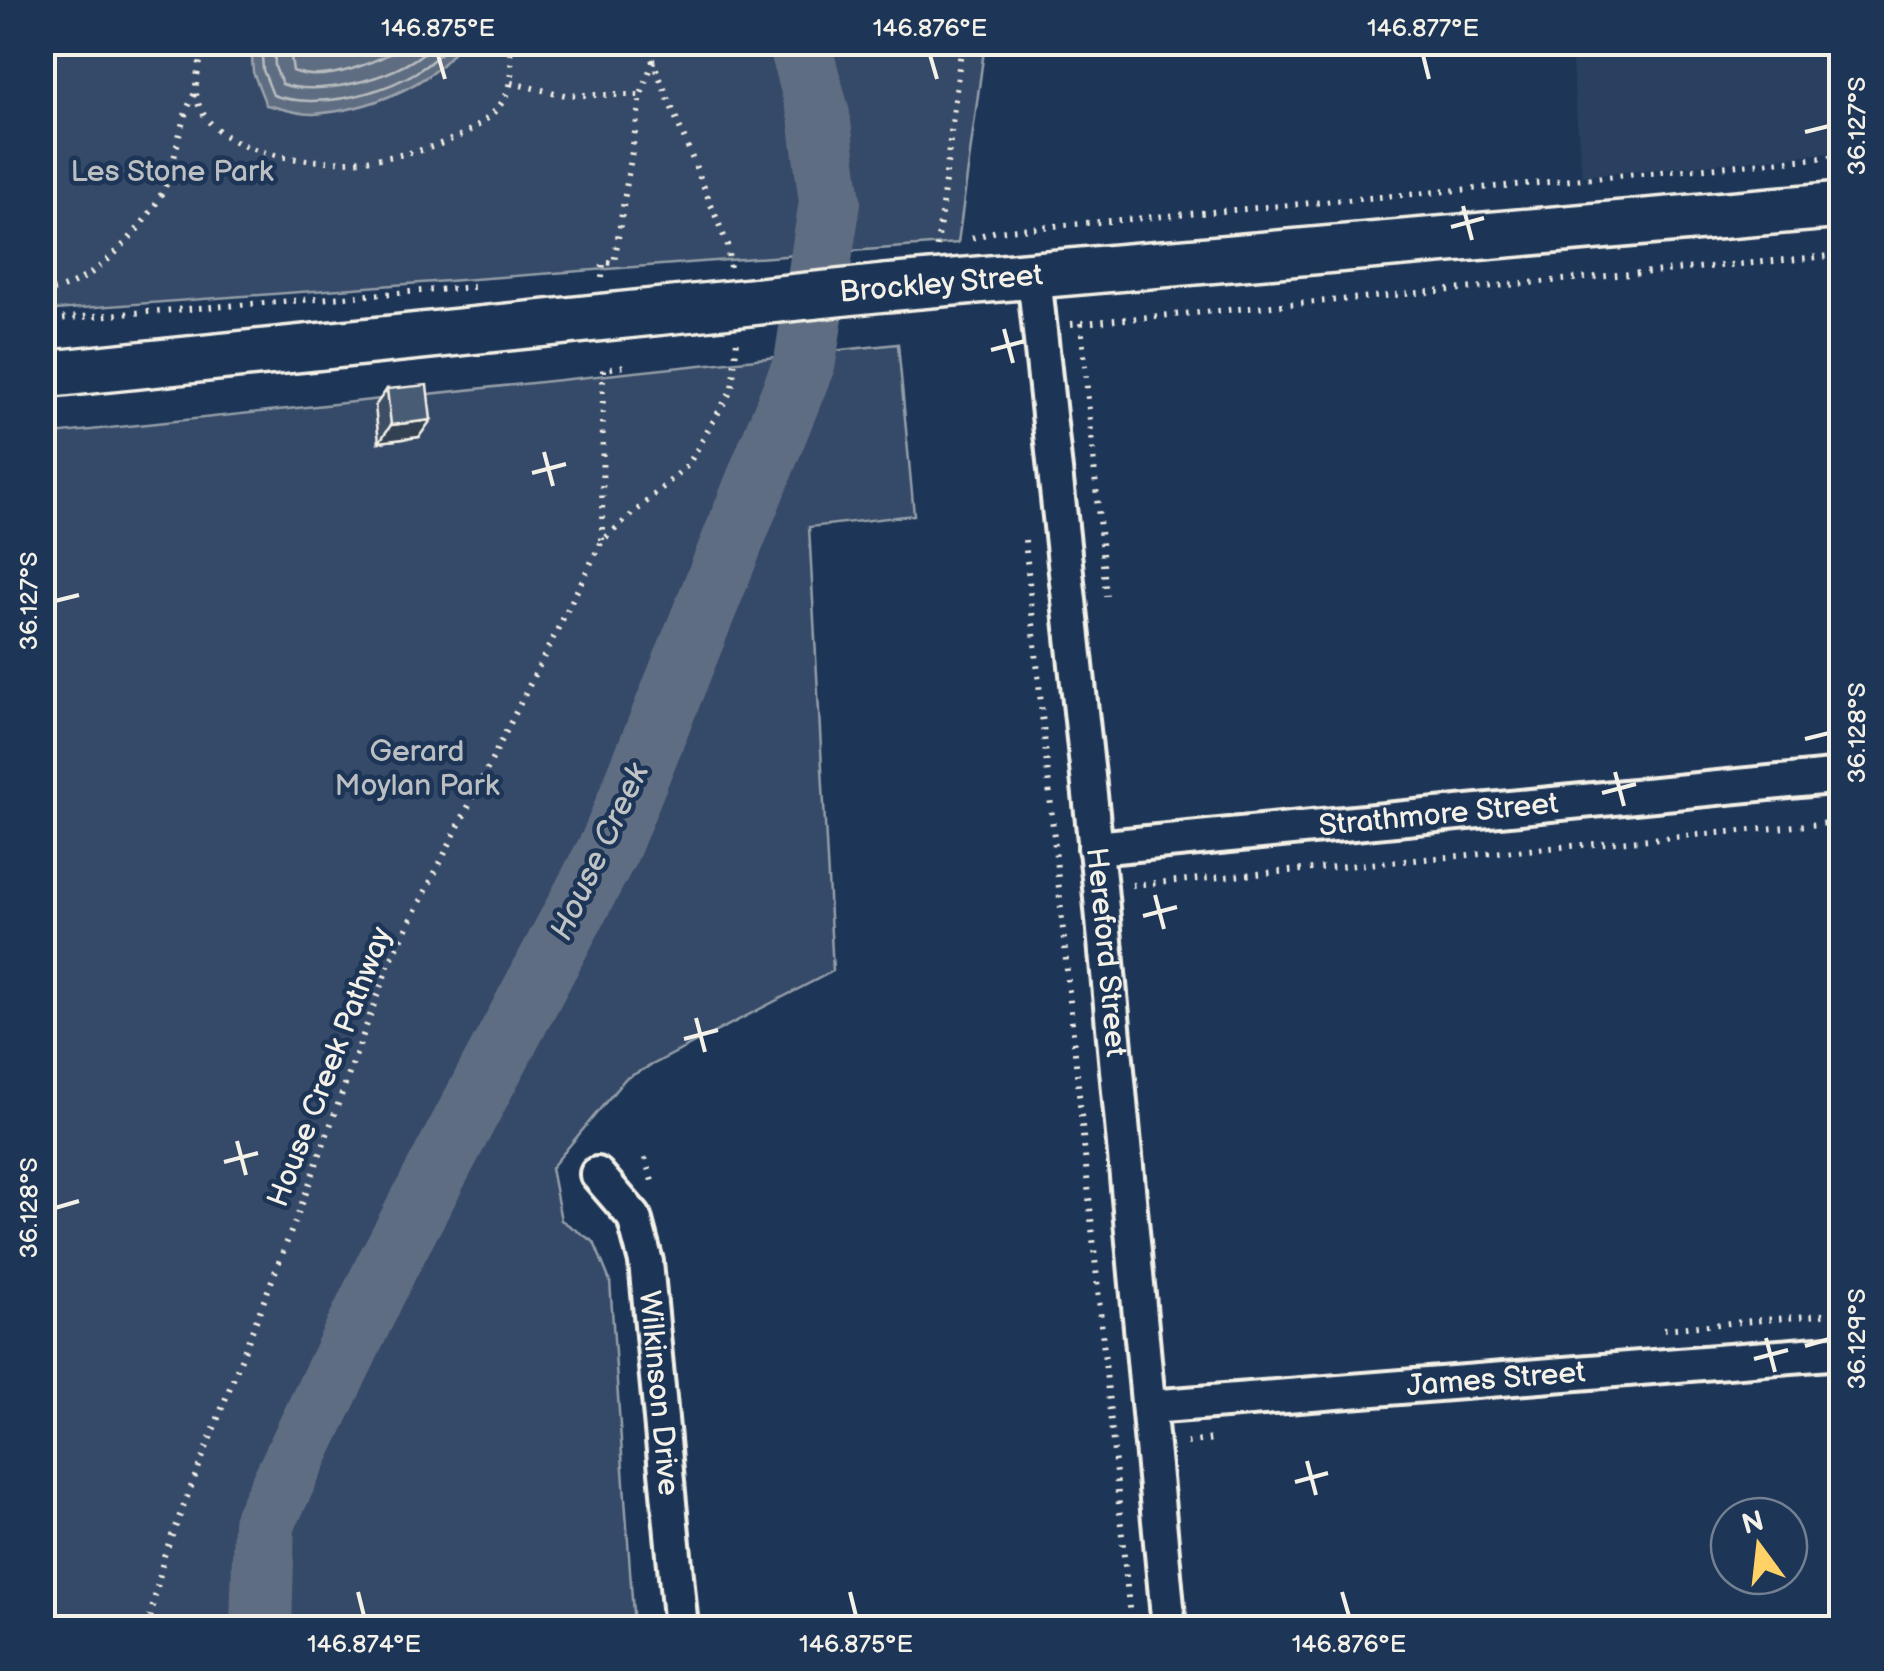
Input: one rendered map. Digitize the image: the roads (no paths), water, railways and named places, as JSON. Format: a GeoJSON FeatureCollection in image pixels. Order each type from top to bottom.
{"type":"FeatureCollection","features":[{"type":"Feature","properties":{"kind":"main road","name":"Brockley Street"},"geometry":{"type":"LineString","coordinates":[[42,375],[885,288],[1842,205]]}},
{"type":"Feature","properties":{"kind":"street","name":"Hereford Street"},"geometry":{"type":"LineString","coordinates":[[1034,276],[1096,848],[1169,1628]]}},
{"type":"Feature","properties":{"kind":"street","name":"Strathmore Street"},"geometry":{"type":"LineString","coordinates":[[1096,848],[1842,776]]}},
{"type":"Feature","properties":{"kind":"street","name":"Wilkinson Drive"},"geometry":{"type":"LineString","coordinates":[[596,1174],[634,1217],[646,1262],[681,1628]]}},
{"type":"Feature","properties":{"kind":"street","name":"James Street"},"geometry":{"type":"LineString","coordinates":[[1150,1407],[1842,1352]]}},
{"type":"Feature","properties":{"kind":"water"},"geometry":{"type":"Polygon","coordinates":[[[251,42],[460,43],[433,72],[396,94],[334,112],[308,114],[266,105],[253,72],[251,42]]]}},
{"type":"Feature","properties":{"kind":"waterway","name":"House Creek"},"geometry":{"type":"LineString","coordinates":[[261,1628],[264,1523],[388,1264],[610,846],[805,361],[830,202],[819,115],[799,42]]}},
{"type":"Feature","properties":{"kind":"park label","name":"Les Stone Park"},"geometry":{"type":"Point","coordinates":[172,172]}},
{"type":"Feature","properties":{"kind":"park label","name":"Gerard Moylan Park"},"geometry":{"type":"Point","coordinates":[417,769]}}]}
